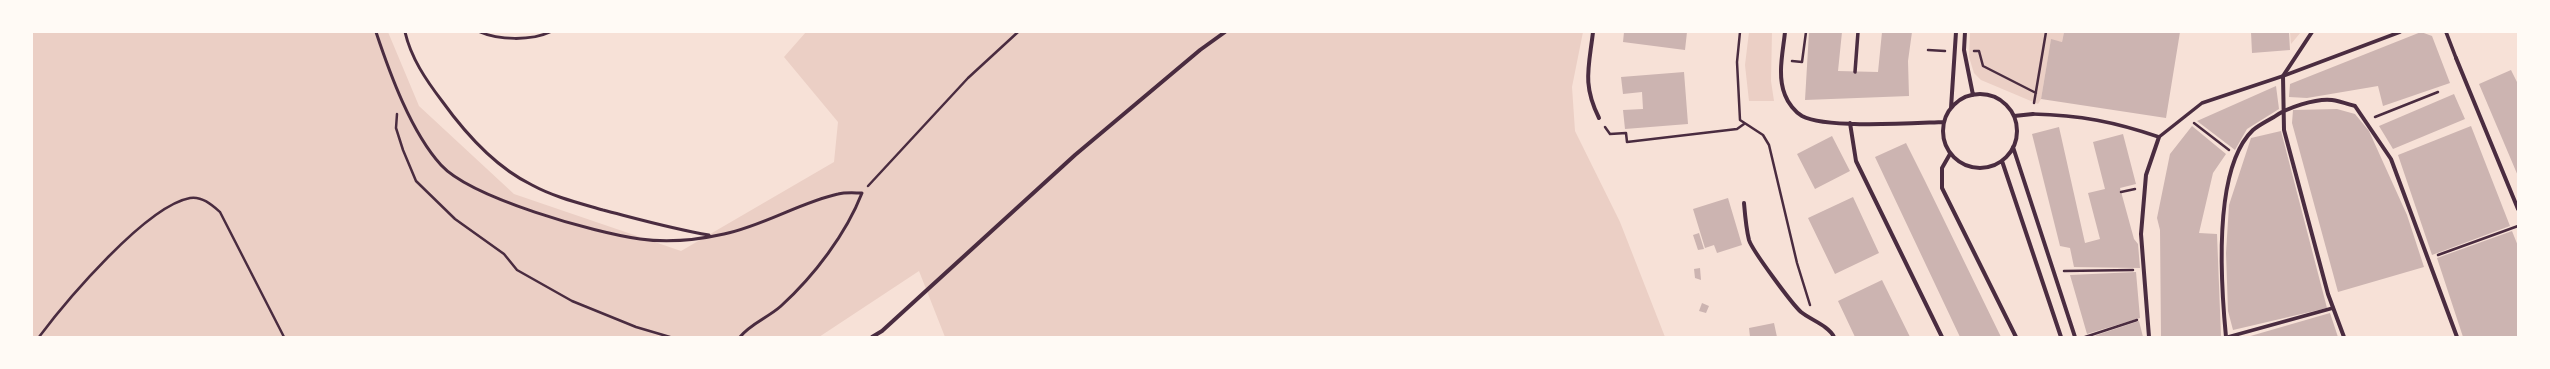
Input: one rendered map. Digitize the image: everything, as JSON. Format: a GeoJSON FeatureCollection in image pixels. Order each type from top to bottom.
{"type":"FeatureCollection","features":[{"type":"Feature","properties":{"kind":"street"},"geometry":{"type":"LineString","coordinates":[[872,337],[1075,155],[1200,50],[1225,32]]}},
{"type":"Feature","properties":{"kind":"street"},"geometry":{"type":"LineString","coordinates":[[1593,32],[1587,76],[1592,103],[1599,118]]}},
{"type":"Feature","properties":{"kind":"street"},"geometry":{"type":"LineString","coordinates":[[1785,32],[1781,79],[1785,95],[1793,108],[1802,116],[1818,121],[1850,123],[1944,122]]}},
{"type":"Feature","properties":{"kind":"street"},"geometry":{"type":"LineString","coordinates":[[1855,72],[1858,32]]}},
{"type":"Feature","properties":{"kind":"street"},"geometry":{"type":"LineString","coordinates":[[1951,108],[1961,100],[1973,95],[1981,94],[1997,98],[2004,103],[2014,116],[2017,132],[2013,147],[2002,161],[1992,166],[1981,168],[1959,162],[1950,154],[1944,139],[1944,122],[1951,108],[1956,32]]}},
{"type":"Feature","properties":{"kind":"street"},"geometry":{"type":"LineString","coordinates":[[1965,32],[1964,50],[1973,95]]}},
{"type":"Feature","properties":{"kind":"street"},"geometry":{"type":"LineString","coordinates":[[2312,32],[2283,76],[2285,109],[2284,130],[2333,308],[2344,337]]}},
{"type":"Feature","properties":{"kind":"street"},"geometry":{"type":"LineString","coordinates":[[2149,337],[2141,234],[2146,175],[2159,138],[2202,103],[2283,76],[2400,32]]}},
{"type":"Feature","properties":{"kind":"street"},"geometry":{"type":"LineString","coordinates":[[2446,32],[2518,208]]}},
{"type":"Feature","properties":{"kind":"street"},"geometry":{"type":"LineString","coordinates":[[2333,308],[2227,337],[2221,277],[2221,238],[2226,196],[2237,157],[2253,130],[2285,109],[2331,100],[2355,106],[2391,159],[2429,258],[2457,337]]}},
{"type":"Feature","properties":{"kind":"street"},"geometry":{"type":"LineString","coordinates":[[2014,116],[2033,114],[2067,115],[2122,124],[2159,138]]}},
{"type":"Feature","properties":{"kind":"street"},"geometry":{"type":"LineString","coordinates":[[1850,123],[1856,161],[1942,337]]}},
{"type":"Feature","properties":{"kind":"street"},"geometry":{"type":"LineString","coordinates":[[2013,147],[2075,337]]}},
{"type":"Feature","properties":{"kind":"street"},"geometry":{"type":"LineString","coordinates":[[1950,154],[1942,168],[1942,188],[2016,337]]}},
{"type":"Feature","properties":{"kind":"street"},"geometry":{"type":"LineString","coordinates":[[2002,161],[2061,337]]}},
{"type":"Feature","properties":{"kind":"street"},"geometry":{"type":"LineString","coordinates":[[1744,203],[1750,241],[1799,310],[1817,324],[1827,328],[1834,337]]}},
{"type":"Feature","properties":{"kind":"lane"},"geometry":{"type":"LineString","coordinates":[[376,32],[397,86],[420,133],[441,165],[457,177],[478,189],[523,207],[580,226],[641,240],[663,241],[713,236],[769,220],[838,194],[862,193]]}},
{"type":"Feature","properties":{"kind":"lane"},"geometry":{"type":"LineString","coordinates":[[405,32],[423,75],[451,114],[479,146],[531,185],[559,197],[619,214],[677,230],[713,236]]}},
{"type":"Feature","properties":{"kind":"lane"},"geometry":{"type":"LineString","coordinates":[[480,32],[487,35],[512,38],[550,32]]}},
{"type":"Feature","properties":{"kind":"lane"},"geometry":{"type":"LineString","coordinates":[[740,337],[777,310],[804,282],[841,233],[862,193]]}},
{"type":"Feature","properties":{"kind":"path"},"geometry":{"type":"LineString","coordinates":[[862,193],[968,78],[1018,32]]}},
{"type":"Feature","properties":{"kind":"path"},"geometry":{"type":"LineString","coordinates":[[1740,32],[1737,62],[1740,120],[1763,135],[1769,145],[1797,263],[1817,324]]}},
{"type":"Feature","properties":{"kind":"path"},"geometry":{"type":"LineString","coordinates":[[1782,60],[1802,62],[1806,32]]}},
{"type":"Feature","properties":{"kind":"path"},"geometry":{"type":"LineString","coordinates":[[2033,114],[2046,32]]}},
{"type":"Feature","properties":{"kind":"path"},"geometry":{"type":"LineString","coordinates":[[1928,50],[1955,51]]}},
{"type":"Feature","properties":{"kind":"path"},"geometry":{"type":"LineString","coordinates":[[1964,50],[1979,51],[1983,66],[2036,93]]}},
{"type":"Feature","properties":{"kind":"path"},"geometry":{"type":"LineString","coordinates":[[2365,120],[2438,92]]}},
{"type":"Feature","properties":{"kind":"path"},"geometry":{"type":"LineString","coordinates":[[397,107],[396,128],[407,162],[416,181],[454,219],[504,254],[517,270],[546,288],[601,314],[670,337]]}},
{"type":"Feature","properties":{"kind":"path"},"geometry":{"type":"LineString","coordinates":[[1599,118],[1610,134],[1626,133],[1627,142],[1737,129],[1744,124]]}},
{"type":"Feature","properties":{"kind":"path"},"geometry":{"type":"LineString","coordinates":[[2194,123],[2237,157]]}},
{"type":"Feature","properties":{"kind":"path"},"geometry":{"type":"LineString","coordinates":[[39,337],[67,300],[119,247],[149,221],[171,206],[191,198],[209,202],[220,212],[284,337]]}},
{"type":"Feature","properties":{"kind":"path"},"geometry":{"type":"LineString","coordinates":[[2429,258],[2518,226]]}},
{"type":"Feature","properties":{"kind":"path"},"geometry":{"type":"LineString","coordinates":[[2064,271],[2143,270]]}},
{"type":"Feature","properties":{"kind":"path"},"geometry":{"type":"LineString","coordinates":[[2084,337],[2147,317]]}},
{"type":"Feature","properties":{"kind":"shaded area"},"geometry":{"type":"Polygon","coordinates":[[[32,32],[388,32],[419,106],[514,194],[681,251],[834,162],[838,122],[784,57],[806,32],[1583,32],[1572,87],[1575,131],[1620,222],[1665,337],[945,337],[919,271],[819,337],[32,337],[32,32]]]}},
{"type":"Feature","properties":{"kind":"shaded area"},"geometry":{"type":"Polygon","coordinates":[[[1749,32],[1772,32],[1771,81],[1774,101],[1749,101],[1745,65],[1749,32]]]}},
{"type":"Feature","properties":{"kind":"shaded area"},"geometry":{"type":"Polygon","coordinates":[[[1970,32],[2064,32],[2062,42],[2051,40],[2041,99],[2038,104],[1981,80],[1974,73],[1969,57],[1970,32]]]}},
{"type":"Feature","properties":{"kind":"shaded area"},"geometry":{"type":"Polygon","coordinates":[[[2290,32],[2301,32],[2291,44],[2290,32]]]}},
{"type":"Feature","properties":{"kind":"building"},"geometry":{"type":"Polygon","coordinates":[[[1624,32],[1687,32],[1685,50],[1623,42],[1624,32]]]}},
{"type":"Feature","properties":{"kind":"building"},"geometry":{"type":"Polygon","coordinates":[[[1809,32],[1842,32],[1838,71],[1878,72],[1882,32],[1912,32],[1908,61],[1909,96],[1805,100],[1809,32]]]}},
{"type":"Feature","properties":{"kind":"building"},"geometry":{"type":"Polygon","coordinates":[[[2064,32],[2180,32],[2166,118],[2041,99],[2051,39],[2062,42],[2064,32]]]}},
{"type":"Feature","properties":{"kind":"building"},"geometry":{"type":"Polygon","coordinates":[[[2251,32],[2289,32],[2290,50],[2252,53],[2251,32]]]}},
{"type":"Feature","properties":{"kind":"building"},"geometry":{"type":"Polygon","coordinates":[[[2421,32],[2432,36],[2450,83],[2383,106],[2378,86],[2307,98],[2289,97],[2290,84],[2421,32]]]}},
{"type":"Feature","properties":{"kind":"building"},"geometry":{"type":"Polygon","coordinates":[[[2511,70],[2518,84],[2518,176],[2479,84],[2511,70]]]}},
{"type":"Feature","properties":{"kind":"building"},"geometry":{"type":"Polygon","coordinates":[[[1684,72],[1688,124],[1625,129],[1623,110],[1643,109],[1642,92],[1623,94],[1621,77],[1684,72]]]}},
{"type":"Feature","properties":{"kind":"building"},"geometry":{"type":"Polygon","coordinates":[[[2276,86],[2279,109],[2247,129],[2235,150],[2197,121],[2276,86]]]}},
{"type":"Feature","properties":{"kind":"building"},"geometry":{"type":"Polygon","coordinates":[[[2454,94],[2465,119],[2393,149],[2379,126],[2454,94]]]}},
{"type":"Feature","properties":{"kind":"building"},"geometry":{"type":"Polygon","coordinates":[[[2337,109],[2355,114],[2369,131],[2407,215],[2424,267],[2338,292],[2292,123],[2293,110],[2337,109]]]}},
{"type":"Feature","properties":{"kind":"building"},"geometry":{"type":"Polygon","coordinates":[[[2192,126],[2226,154],[2213,173],[2199,233],[2217,234],[2221,336],[2161,337],[2160,230],[2157,218],[2170,154],[2192,126]]]}},
{"type":"Feature","properties":{"kind":"building"},"geometry":{"type":"Polygon","coordinates":[[[2471,126],[2510,226],[2432,255],[2398,155],[2471,126]]]}},
{"type":"Feature","properties":{"kind":"building"},"geometry":{"type":"Polygon","coordinates":[[[2059,127],[2085,243],[2100,239],[2088,193],[2105,189],[2093,142],[2123,134],[2136,184],[2120,188],[2134,239],[2138,244],[2140,268],[2074,267],[2070,248],[2060,246],[2032,134],[2059,127]]]}},
{"type":"Feature","properties":{"kind":"building"},"geometry":{"type":"Polygon","coordinates":[[[2281,131],[2327,308],[2233,330],[2228,311],[2226,253],[2229,205],[2251,138],[2281,131]]]}},
{"type":"Feature","properties":{"kind":"building"},"geometry":{"type":"Polygon","coordinates":[[[1832,136],[1850,171],[1815,189],[1797,154],[1832,136]]]}},
{"type":"Feature","properties":{"kind":"building"},"geometry":{"type":"Polygon","coordinates":[[[1906,143],[2001,337],[1960,337],[1875,157],[1906,143]]]}},
{"type":"Feature","properties":{"kind":"building"},"geometry":{"type":"Polygon","coordinates":[[[1853,197],[1879,253],[1835,274],[1808,218],[1853,197]]]}},
{"type":"Feature","properties":{"kind":"building"},"geometry":{"type":"Polygon","coordinates":[[[1728,198],[1742,245],[1717,253],[1714,245],[1705,248],[1693,209],[1728,198]]]}},
{"type":"Feature","properties":{"kind":"building"},"geometry":{"type":"Polygon","coordinates":[[[2512,231],[2518,246],[2518,337],[2463,337],[2437,258],[2512,231]]]}},
{"type":"Feature","properties":{"kind":"building"},"geometry":{"type":"Polygon","coordinates":[[[1699,233],[1704,249],[1698,250],[1693,235],[1699,233]]]}},
{"type":"Feature","properties":{"kind":"building"},"geometry":{"type":"Polygon","coordinates":[[[1700,268],[1701,280],[1695,278],[1694,269],[1700,268]]]}},
{"type":"Feature","properties":{"kind":"building"},"geometry":{"type":"Polygon","coordinates":[[[2136,272],[2140,318],[2087,334],[2070,275],[2136,272]]]}},
{"type":"Feature","properties":{"kind":"building"},"geometry":{"type":"Polygon","coordinates":[[[1882,280],[1910,337],[1855,337],[1838,301],[1882,280]]]}},
{"type":"Feature","properties":{"kind":"building"},"geometry":{"type":"Polygon","coordinates":[[[1702,303],[1709,306],[1706,313],[1699,311],[1702,303]]]}},
{"type":"Feature","properties":{"kind":"building"},"geometry":{"type":"Polygon","coordinates":[[[2330,313],[2338,337],[2247,337],[2330,313]]]}},
{"type":"Feature","properties":{"kind":"building"},"geometry":{"type":"Polygon","coordinates":[[[2139,321],[2143,337],[2091,337],[2139,321]]]}},
{"type":"Feature","properties":{"kind":"building"},"geometry":{"type":"Polygon","coordinates":[[[1774,323],[1777,337],[1750,337],[1749,328],[1774,323]]]}}]}
